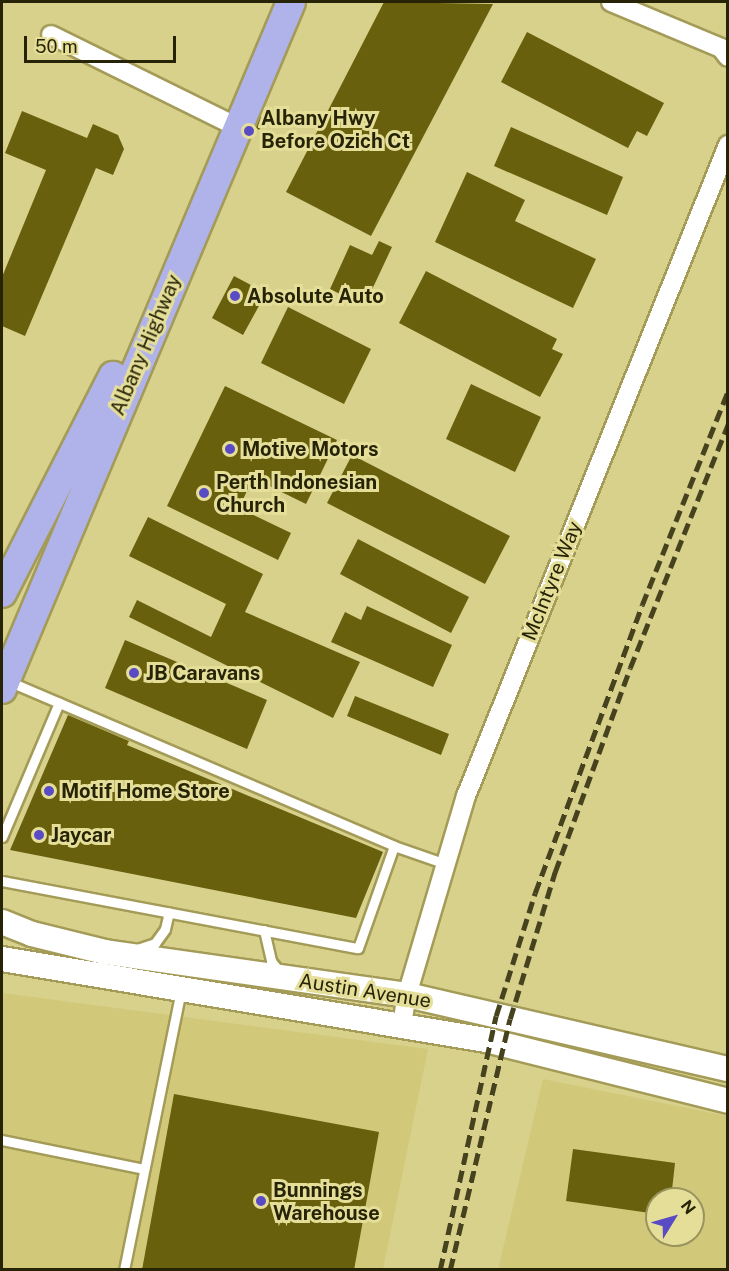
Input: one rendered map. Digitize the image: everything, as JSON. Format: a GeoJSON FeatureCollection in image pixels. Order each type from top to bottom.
{"type":"FeatureCollection","features":[{"type":"Feature","properties":{"kind":"highway","name":"Albany Highway"},"geometry":{"type":"LineString","coordinates":[[4,685],[230,123],[272,2]]}},
{"type":"Feature","properties":{"kind":"highway","name":"Albany Highway"},"geometry":{"type":"LineString","coordinates":[[2,593],[121,359],[230,123],[291,2]]}},
{"type":"Feature","properties":{"kind":"main road","name":"Austin Avenue"},"geometry":{"type":"LineString","coordinates":[[2,922],[32,934],[105,952],[182,977],[402,1025],[490,1041],[728,1101]]}},
{"type":"Feature","properties":{"kind":"main road","name":"Austin Avenue"},"geometry":{"type":"LineString","coordinates":[[2,959],[182,977],[284,978],[406,995],[728,1069]]}},
{"type":"Feature","properties":{"kind":"street"},"geometry":{"type":"LineString","coordinates":[[611,2],[722,48],[728,57]]}},
{"type":"Feature","properties":{"kind":"street"},"geometry":{"type":"LineString","coordinates":[[51,35],[230,123]]}},
{"type":"Feature","properties":{"kind":"street","name":"McIntyre Way"},"geometry":{"type":"LineString","coordinates":[[402,1025],[406,995],[466,796],[728,145]]}},
{"type":"Feature","properties":{"kind":"lane"},"geometry":{"type":"LineString","coordinates":[[4,685],[59,703],[394,846],[446,864]]}},
{"type":"Feature","properties":{"kind":"lane"},"geometry":{"type":"LineString","coordinates":[[2,837],[59,703]]}},
{"type":"Feature","properties":{"kind":"lane"},"geometry":{"type":"LineString","coordinates":[[2,881],[358,948],[394,846]]}},
{"type":"Feature","properties":{"kind":"lane"},"geometry":{"type":"LineString","coordinates":[[105,952],[134,950],[155,943],[165,929],[169,912]]}},
{"type":"Feature","properties":{"kind":"lane"},"geometry":{"type":"LineString","coordinates":[[264,930],[271,961],[284,978]]}},
{"type":"Feature","properties":{"kind":"lane"},"geometry":{"type":"LineString","coordinates":[[124,1269],[182,977]]}},
{"type":"Feature","properties":{"kind":"lane"},"geometry":{"type":"LineString","coordinates":[[2,1140],[144,1169]]}},
{"type":"Feature","properties":{"kind":"shaded area"},"geometry":{"type":"Polygon","coordinates":[[[2,993],[428,1049],[383,1269],[2,1270],[2,993]]]}},
{"type":"Feature","properties":{"kind":"shaded area"},"geometry":{"type":"Polygon","coordinates":[[[543,1079],[727,1116],[727,1269],[498,1270],[543,1079]]]}},
{"type":"Feature","properties":{"kind":"building"},"geometry":{"type":"Polygon","coordinates":[[[384,2],[493,4],[371,236],[286,192],[384,2]]]}},
{"type":"Feature","properties":{"kind":"building"},"geometry":{"type":"Polygon","coordinates":[[[527,32],[664,103],[647,136],[637,131],[628,148],[501,82],[527,32]]]}},
{"type":"Feature","properties":{"kind":"building"},"geometry":{"type":"Polygon","coordinates":[[[22,111],[87,138],[93,124],[118,135],[124,149],[113,175],[96,168],[25,336],[2,326],[2,277],[46,170],[5,153],[22,111]]]}},
{"type":"Feature","properties":{"kind":"building"},"geometry":{"type":"Polygon","coordinates":[[[260,116],[265,119],[259,130],[255,127],[260,116]]]}},
{"type":"Feature","properties":{"kind":"building"},"geometry":{"type":"Polygon","coordinates":[[[511,127],[623,177],[607,215],[494,166],[511,127]]]}},
{"type":"Feature","properties":{"kind":"building"},"geometry":{"type":"Polygon","coordinates":[[[467,172],[525,200],[515,221],[596,259],[573,308],[435,242],[467,172]]]}},
{"type":"Feature","properties":{"kind":"building"},"geometry":{"type":"Polygon","coordinates":[[[379,241],[392,247],[369,296],[357,290],[352,300],[330,289],[350,245],[372,255],[379,241]]]}},
{"type":"Feature","properties":{"kind":"building"},"geometry":{"type":"Polygon","coordinates":[[[426,271],[557,339],[552,349],[563,354],[540,397],[399,323],[426,271]]]}},
{"type":"Feature","properties":{"kind":"building"},"geometry":{"type":"Polygon","coordinates":[[[234,276],[266,293],[243,335],[212,318],[234,276]]]}},
{"type":"Feature","properties":{"kind":"building"},"geometry":{"type":"Polygon","coordinates":[[[288,307],[371,349],[344,404],[261,363],[288,307]]]}},
{"type":"Feature","properties":{"kind":"building"},"geometry":{"type":"Polygon","coordinates":[[[471,384],[541,417],[515,472],[446,439],[471,384]]]}},
{"type":"Feature","properties":{"kind":"building"},"geometry":{"type":"Polygon","coordinates":[[[225,386],[337,440],[306,504],[253,478],[239,508],[291,533],[278,560],[167,506],[225,386]]]}},
{"type":"Feature","properties":{"kind":"building"},"geometry":{"type":"Polygon","coordinates":[[[352,455],[510,536],[485,584],[327,503],[352,455]]]}},
{"type":"Feature","properties":{"kind":"building"},"geometry":{"type":"Polygon","coordinates":[[[148,517],[263,574],[245,612],[360,662],[333,718],[129,617],[137,600],[211,637],[226,604],[129,556],[148,517]]]}},
{"type":"Feature","properties":{"kind":"building"},"geometry":{"type":"Polygon","coordinates":[[[358,539],[469,597],[451,633],[340,574],[358,539]]]}},
{"type":"Feature","properties":{"kind":"building"},"geometry":{"type":"Polygon","coordinates":[[[367,606],[452,645],[433,687],[331,642],[345,612],[361,620],[367,606]]]}},
{"type":"Feature","properties":{"kind":"building"},"geometry":{"type":"Polygon","coordinates":[[[125,640],[267,700],[247,749],[105,688],[125,640]]]}},
{"type":"Feature","properties":{"kind":"building"},"geometry":{"type":"Polygon","coordinates":[[[355,696],[449,734],[441,755],[347,716],[355,696]]]}},
{"type":"Feature","properties":{"kind":"building"},"geometry":{"type":"Polygon","coordinates":[[[68,715],[129,741],[127,745],[383,852],[356,918],[10,850],[68,715]]]}},
{"type":"Feature","properties":{"kind":"building","name":"Bunnings Warehouse"},"geometry":{"type":"Polygon","coordinates":[[[174,1094],[379,1132],[354,1270],[142,1270],[174,1094]]]}},
{"type":"Feature","properties":{"kind":"building"},"geometry":{"type":"Polygon","coordinates":[[[573,1149],[675,1163],[672,1187],[645,1187],[645,1212],[566,1201],[573,1149]]]}},
{"type":"Feature","properties":{"kind":"railway"},"geometry":{"type":"LineString","coordinates":[[440,1270],[496,1016],[535,893],[642,605],[728,391]]}},
{"type":"Feature","properties":{"kind":"railway"},"geometry":{"type":"LineString","coordinates":[[450,1270],[510,1019],[555,872],[630,668],[728,424]]}},
{"type":"Feature","properties":{"kind":"place","name":"Albany Hwy Before Ozich Ct"},"geometry":{"type":"Point","coordinates":[249,131]}},
{"type":"Feature","properties":{"kind":"place","name":"Absolute Auto"},"geometry":{"type":"Point","coordinates":[235,296]}},
{"type":"Feature","properties":{"kind":"place","name":"Motive Motors"},"geometry":{"type":"Point","coordinates":[230,449]}},
{"type":"Feature","properties":{"kind":"place","name":"Perth Indonesian Church"},"geometry":{"type":"Point","coordinates":[204,493]}},
{"type":"Feature","properties":{"kind":"place","name":"JB Caravans"},"geometry":{"type":"Point","coordinates":[134,673]}},
{"type":"Feature","properties":{"kind":"place","name":"Motif Home Store"},"geometry":{"type":"Point","coordinates":[49,791]}},
{"type":"Feature","properties":{"kind":"place","name":"Jaycar"},"geometry":{"type":"Point","coordinates":[39,835]}},
{"type":"Feature","properties":{"kind":"place","name":"Bunnings Warehouse"},"geometry":{"type":"Point","coordinates":[261,1201]}}]}
